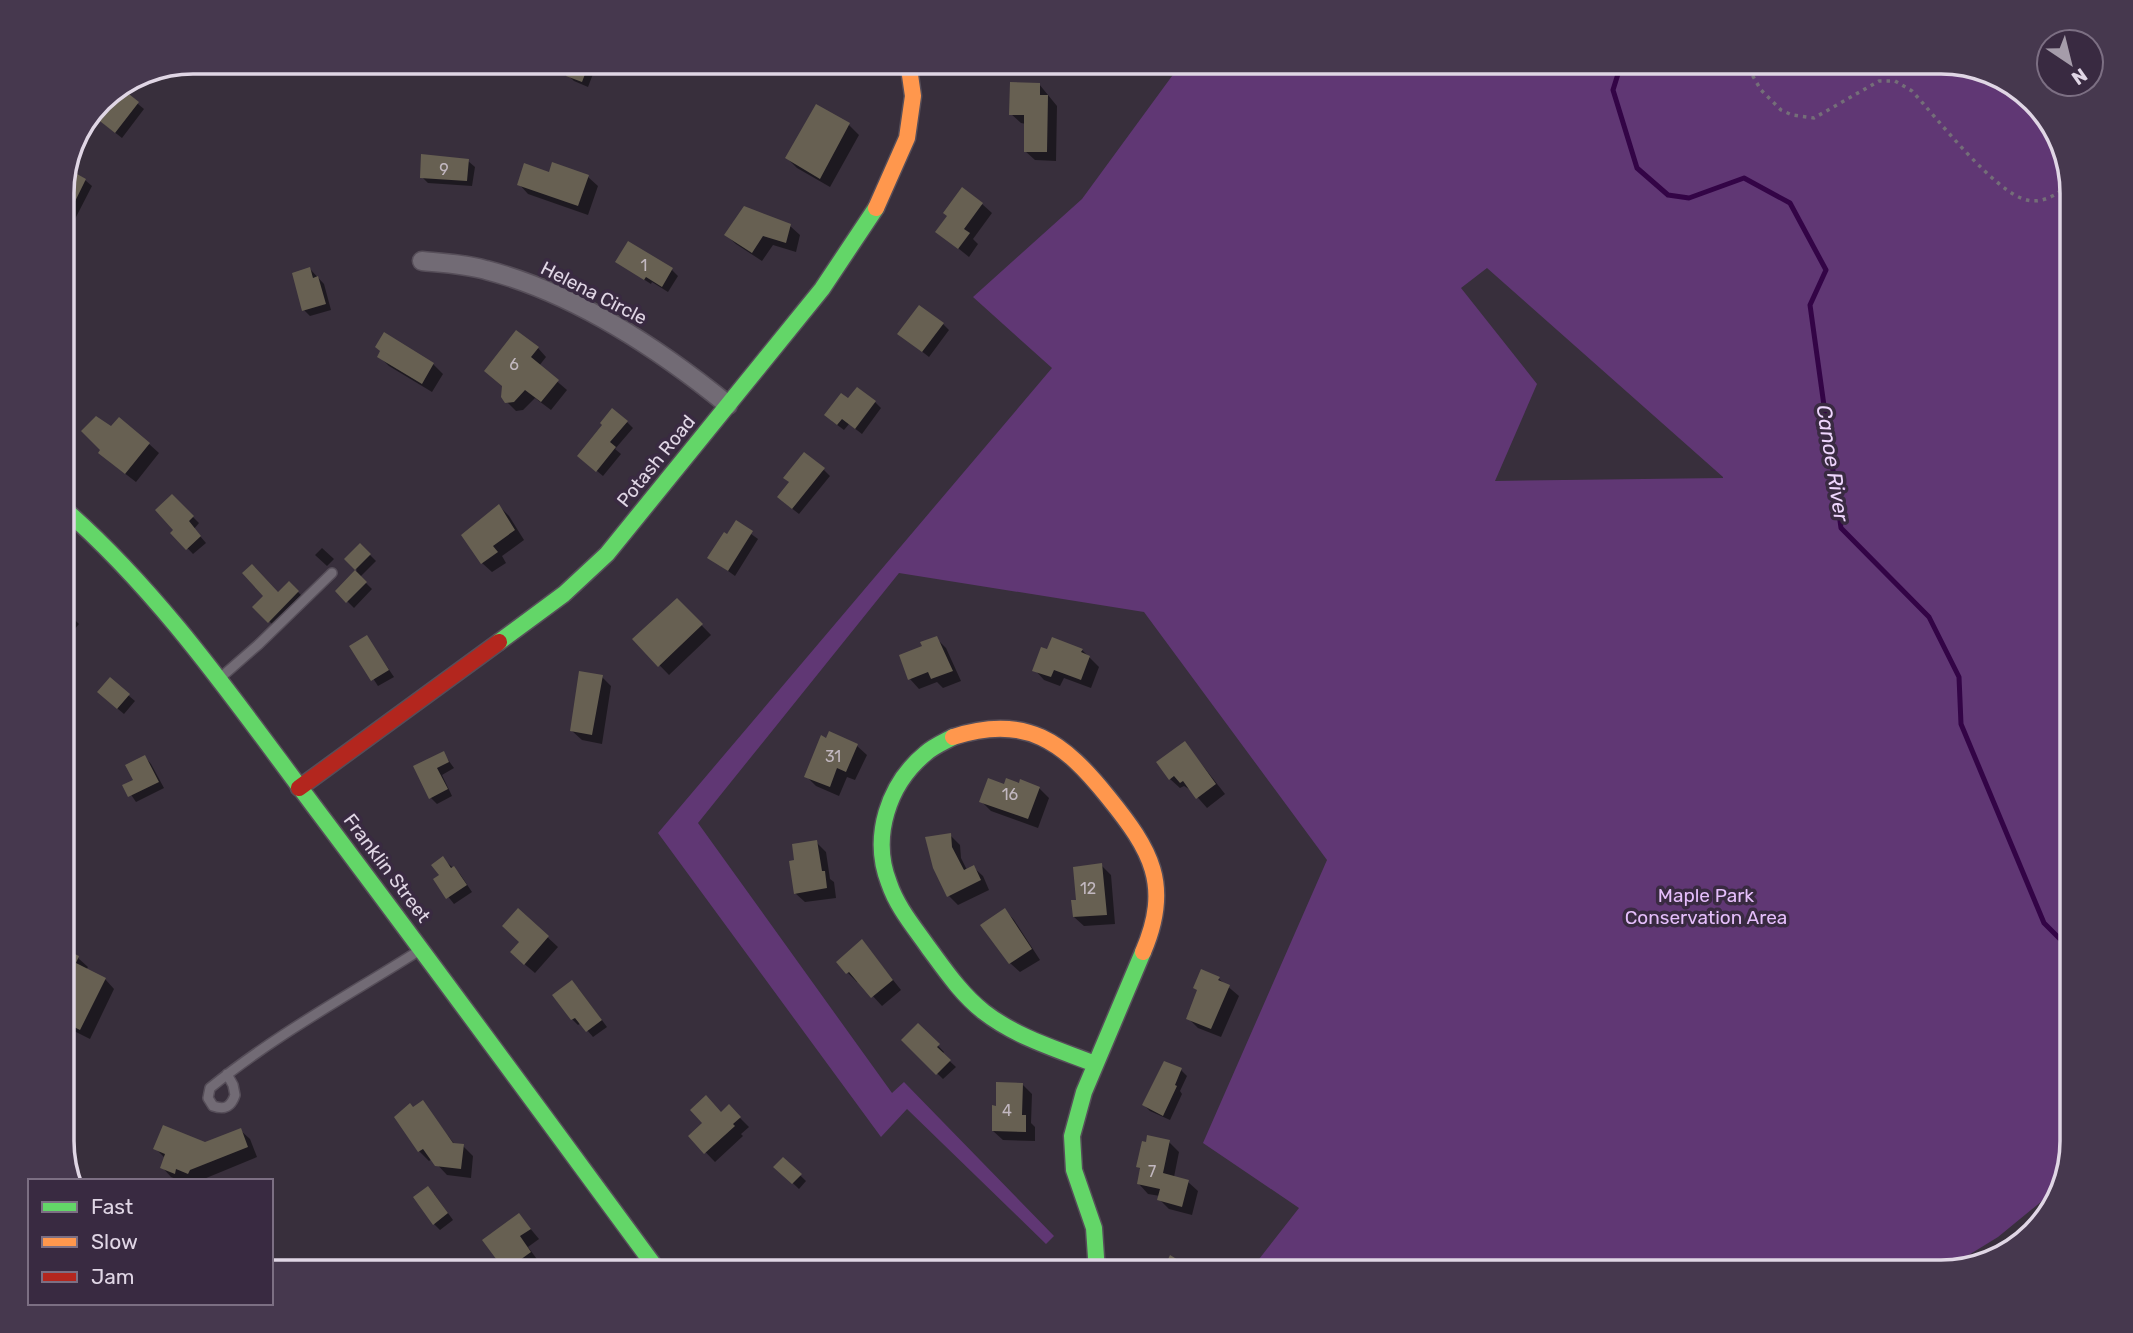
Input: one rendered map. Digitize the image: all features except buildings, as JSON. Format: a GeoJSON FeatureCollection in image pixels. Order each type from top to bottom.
{"type":"FeatureCollection","features":[{"type":"Feature","properties":{"kind":"street","name":"Potash Road"},"geometry":{"type":"LineString","coordinates":[[299,788],[549,606],[607,554],[836,271],[881,199],[897,163],[910,127],[913,96],[910,74]]}},
{"type":"Feature","properties":{"kind":"street","name":"Helena Circle"},"geometry":{"type":"LineString","coordinates":[[422,261],[485,269],[527,283],[578,306],[678,364],[728,405]]}},
{"type":"Feature","properties":{"kind":"street","name":"Franklin Street"},"geometry":{"type":"LineString","coordinates":[[74,519],[141,580],[219,679],[422,949],[650,1260]]}},
{"type":"Feature","properties":{"kind":"street"},"geometry":{"type":"LineString","coordinates":[[1095,1064],[1010,1028],[982,1011],[955,984],[895,898],[882,858],[882,830],[888,802],[910,766],[944,740],[971,730],[999,727],[1027,731],[1053,742],[1086,769],[1130,824],[1144,848],[1156,880],[1157,904],[1153,926],[1095,1064],[1075,1118],[1070,1149],[1073,1169],[1094,1227],[1098,1260]]}},
{"type":"Feature","properties":{"kind":"lane"},"geometry":{"type":"LineString","coordinates":[[219,679],[332,573]]}},
{"type":"Feature","properties":{"kind":"lane"},"geometry":{"type":"LineString","coordinates":[[227,1074],[274,1039],[422,949]]}},
{"type":"Feature","properties":{"kind":"path"},"geometry":{"type":"LineString","coordinates":[[1752,74],[1761,90],[1781,110],[1792,115],[1814,118],[1879,80],[1895,81],[1912,91],[2010,194],[2029,201],[2053,197],[2059,192]]}},
{"type":"Feature","properties":{"kind":"green space","name":"Maple Park Conservation Area"},"geometry":{"type":"Polygon","coordinates":[[[1173,74],[1941,74],[1972,78],[1986,83],[2000,89],[2019,103],[2040,126],[2047,140],[2053,154],[2059,184],[2060,1141],[2055,1172],[2044,1199],[1998,1237],[1967,1256],[1941,1260],[1258,1260],[1299,1208],[1203,1143],[1327,860],[1144,612],[899,573],[698,823],[892,1093],[904,1082],[1054,1236],[1046,1244],[907,1109],[881,1137],[658,833],[1052,368],[973,297],[1082,199],[1173,74]],[[1487,268],[1461,288],[1537,384],[1495,481],[1723,478],[1487,268]]]}},
{"type":"Feature","properties":{"kind":"waterway","name":"Canoe River"},"geometry":{"type":"LineString","coordinates":[[1618,74],[1613,90],[1637,168],[1668,195],[1689,198],[1744,178],[1790,203],[1826,270],[1810,305],[1841,528],[1929,617],[1959,677],[1961,724],[2044,923],[2060,939]]}},
{"type":"Feature","properties":{"kind":"traffic: fast"},"geometry":{"type":"LineString","coordinates":[[499,642],[564,594],[607,554],[822,289],[876,208]]}},
{"type":"Feature","properties":{"kind":"traffic: fast"},"geometry":{"type":"LineString","coordinates":[[74,518],[132,575],[195,649],[650,1260]]}},
{"type":"Feature","properties":{"kind":"traffic: fast"},"geometry":{"type":"LineString","coordinates":[[953,737],[929,751],[913,766],[902,780],[886,812],[882,848],[892,892],[941,964],[961,990],[984,1012],[1023,1035],[1095,1064]]}},
{"type":"Feature","properties":{"kind":"traffic: fast"},"geometry":{"type":"LineString","coordinates":[[1096,1260],[1094,1228],[1074,1170],[1072,1136],[1084,1092],[1143,952]]}},
{"type":"Feature","properties":{"kind":"traffic: slow"},"geometry":{"type":"LineString","coordinates":[[876,208],[907,138],[913,96],[910,74]]}},
{"type":"Feature","properties":{"kind":"traffic: slow"},"geometry":{"type":"LineString","coordinates":[[953,737],[979,730],[1023,731],[1041,737],[1059,748],[1092,778],[1136,834],[1152,869],[1156,907],[1143,952]]}},
{"type":"Feature","properties":{"kind":"traffic: jam"},"geometry":{"type":"LineString","coordinates":[[299,788],[499,642]]}}]}
